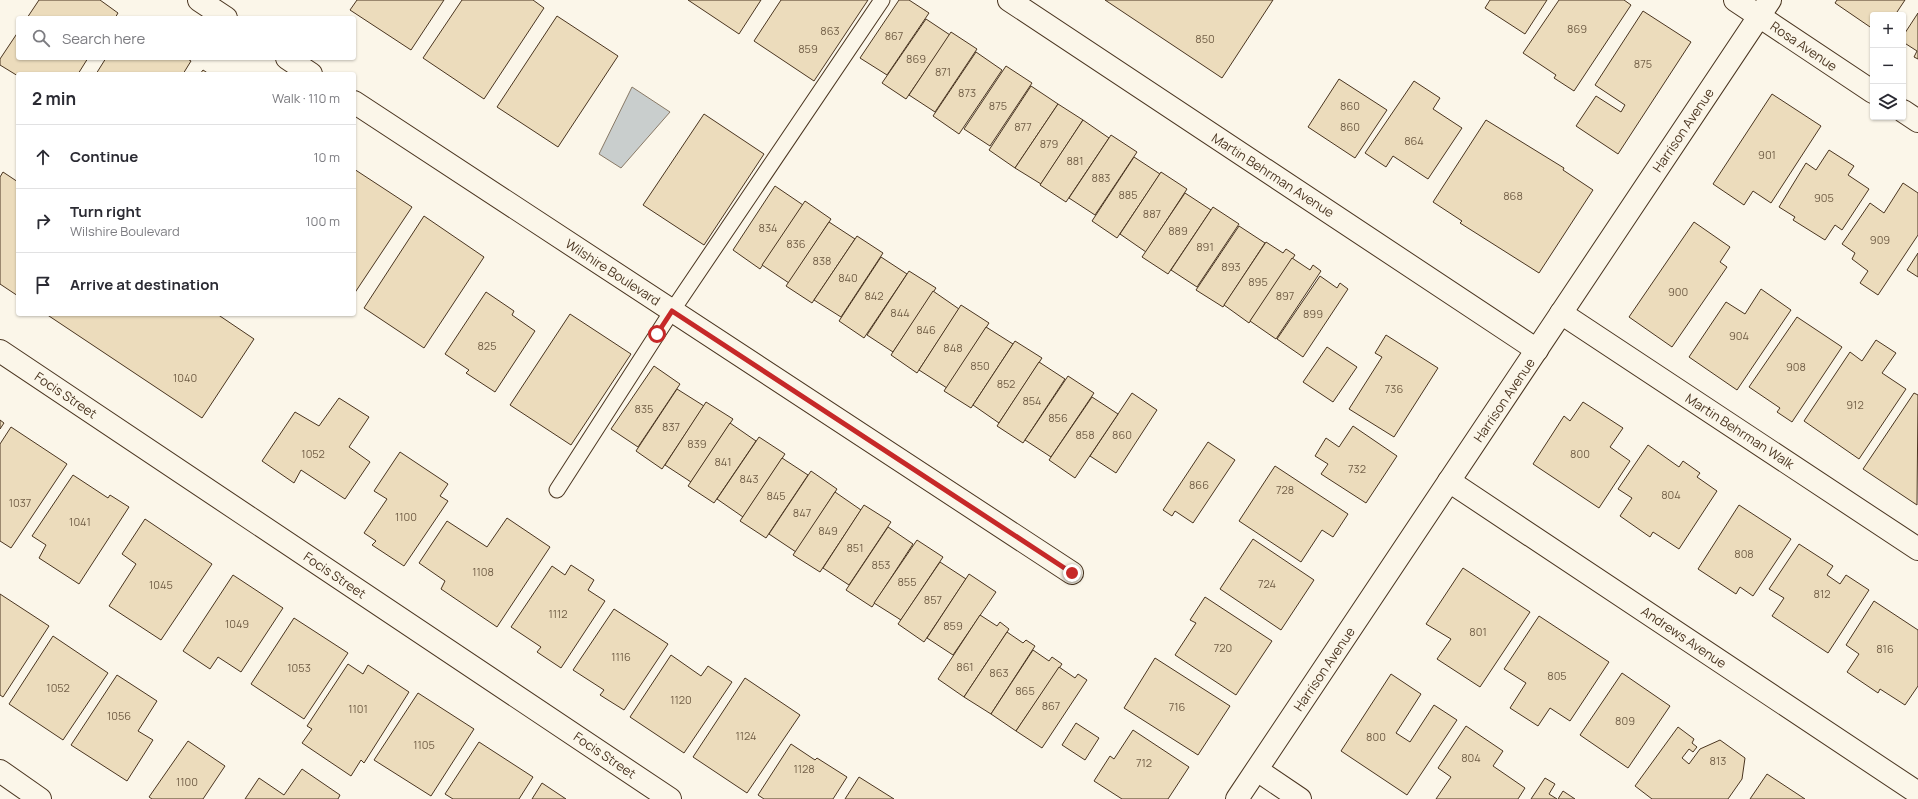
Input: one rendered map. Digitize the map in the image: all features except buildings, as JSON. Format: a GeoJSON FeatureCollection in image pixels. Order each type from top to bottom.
{"type":"FeatureCollection","features":[{"type":"Feature","properties":{"kind":"street"},"geometry":{"type":"LineString","coordinates":[[199,0],[223,16]]}},
{"type":"Feature","properties":{"kind":"street","name":"Martin Behrman Avenue"},"geometry":{"type":"LineString","coordinates":[[1009,0],[1537,350]]}},
{"type":"Feature","properties":{"kind":"street","name":"Rosa Avenue"},"geometry":{"type":"LineString","coordinates":[[1735,0],[1765,8],[1870,90]]}},
{"type":"Feature","properties":{"kind":"street","name":"Harrison Avenue"},"geometry":{"type":"LineString","coordinates":[[1238,799],[1765,8]]}},
{"type":"Feature","properties":{"kind":"street"},"geometry":{"type":"LineString","coordinates":[[290,60],[309,72]]}},
{"type":"Feature","properties":{"kind":"street","name":"Wilshire Boulevard"},"geometry":{"type":"LineString","coordinates":[[356,103],[1072,573]]}},
{"type":"Feature","properties":{"kind":"street"},"geometry":{"type":"LineString","coordinates":[[1906,114],[1918,121]]}},
{"type":"Feature","properties":{"kind":"street","name":"Martin Behrman Walk"},"geometry":{"type":"LineString","coordinates":[[1561,313],[1918,549]]}},
{"type":"Feature","properties":{"kind":"street","name":"Focis Street"},"geometry":{"type":"LineString","coordinates":[[0,351],[670,799]]}},
{"type":"Feature","properties":{"kind":"street","name":"Andrews Avenue"},"geometry":{"type":"LineString","coordinates":[[1449,481],[1918,793]]}},
{"type":"Feature","properties":{"kind":"street"},"geometry":{"type":"LineString","coordinates":[[1257,770],[1300,799]]}},
{"type":"Feature","properties":{"kind":"street"},"geometry":{"type":"LineString","coordinates":[[0,771],[40,799]]}},
{"type":"Feature","properties":{"kind":"lane"},"geometry":{"type":"LineString","coordinates":[[558,490],[672,311],[882,0]]}},
{"type":"Feature","properties":{"kind":"shaded area"},"geometry":{"type":"Polygon","coordinates":[[[632,87],[670,112],[621,168],[599,154],[632,87]]]}},
{"type":"Feature","properties":{"kind":"route"},"geometry":{"type":"LineString","coordinates":[[657,334],[672,311],[1072,573]]}}]}
